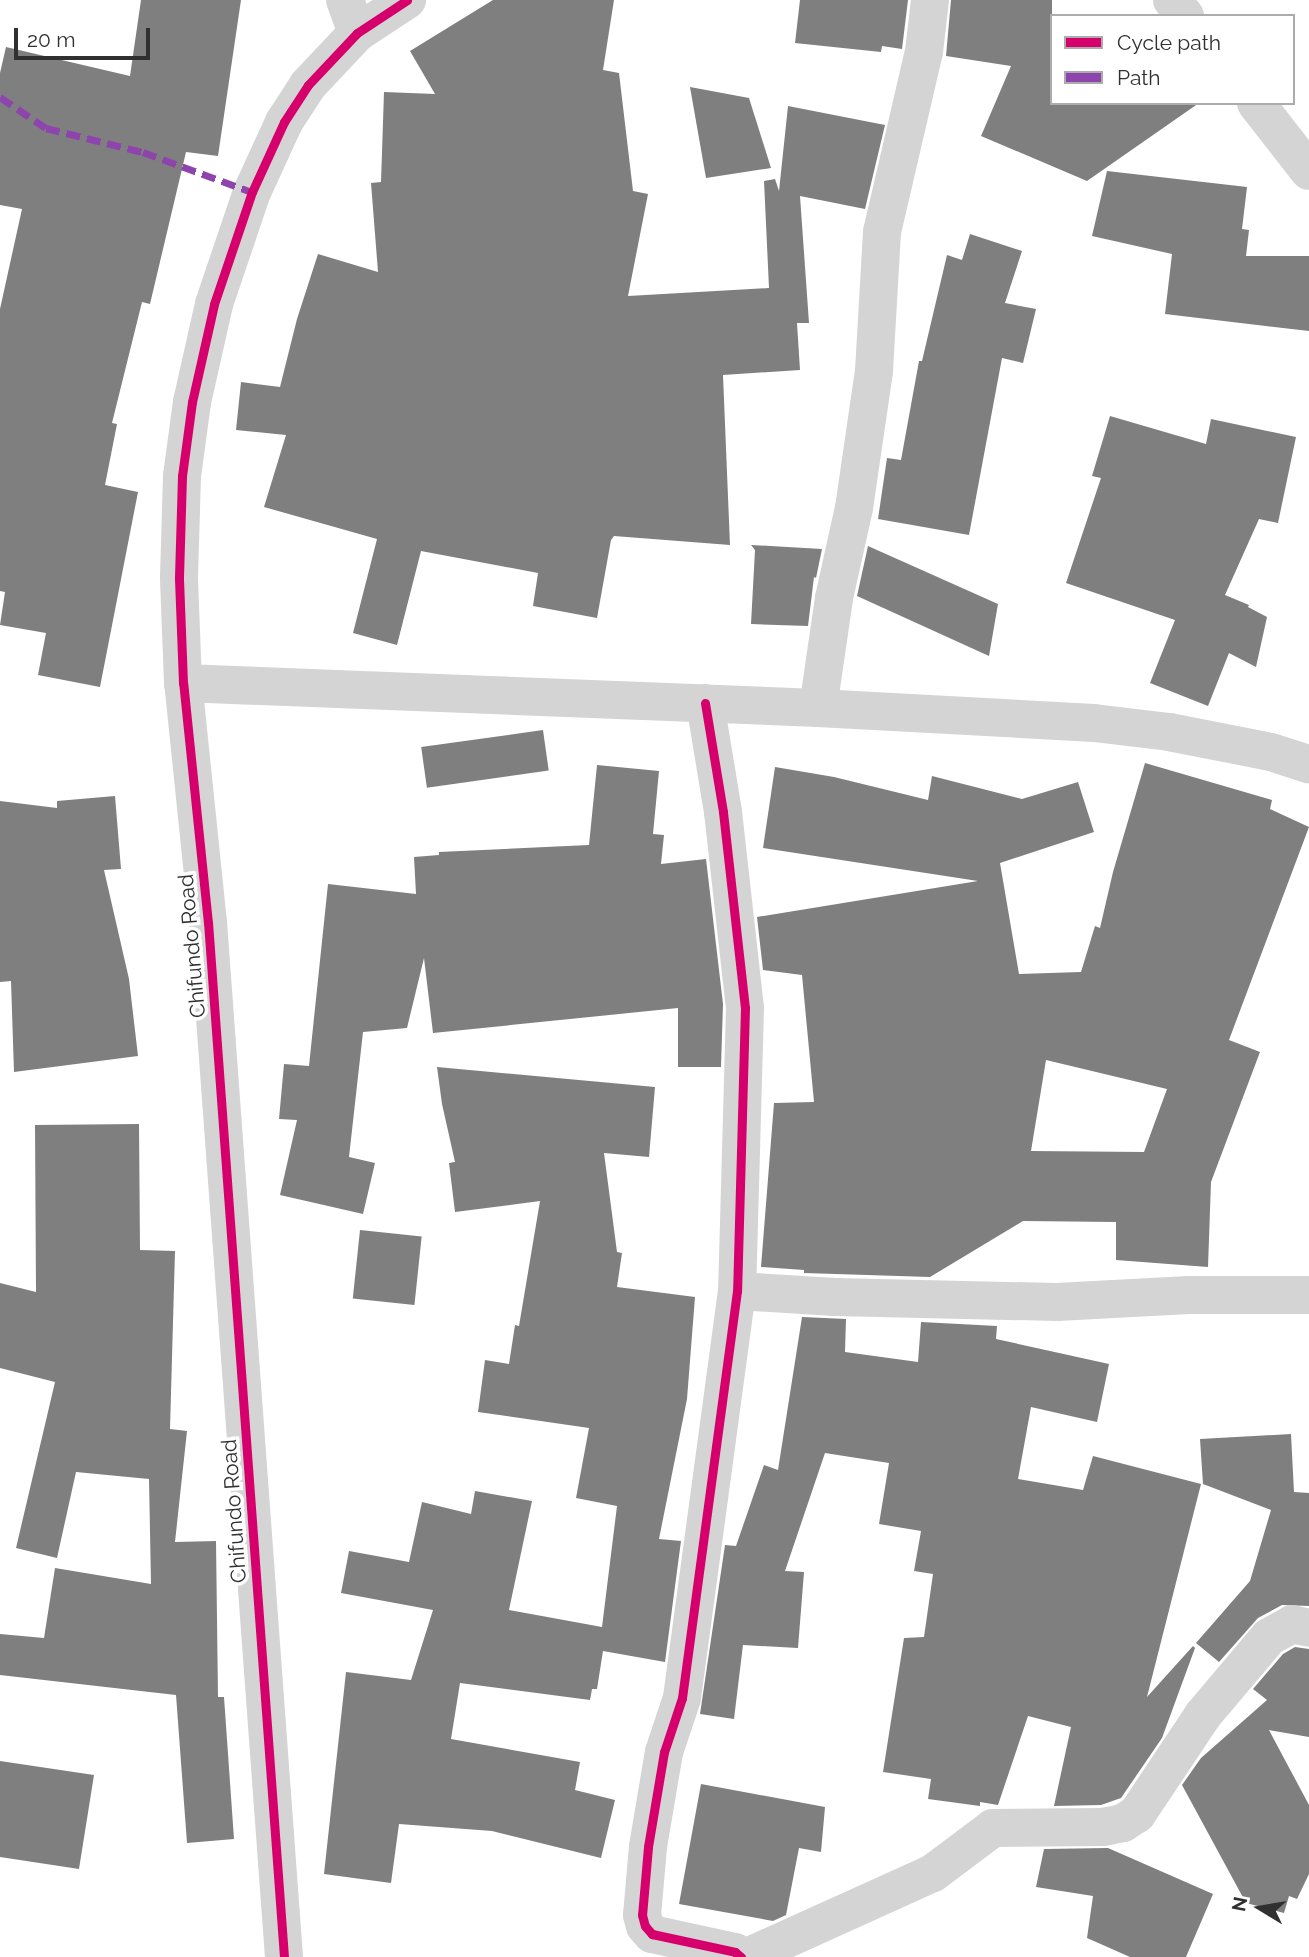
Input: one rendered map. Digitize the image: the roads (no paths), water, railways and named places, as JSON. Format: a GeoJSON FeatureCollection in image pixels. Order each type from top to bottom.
{"type":"FeatureCollection","features":[{"type":"Feature","properties":{"kind":"street","name":"Chifundo Road"},"geometry":{"type":"LineString","coordinates":[[284,1957],[208,923],[183,683],[179,577],[182,476],[192,401],[214,304],[252,192],[284,122],[351,16],[407,0]]}},
{"type":"Feature","properties":{"kind":"street"},"geometry":{"type":"LineString","coordinates":[[818,708],[834,598],[854,508],[874,371],[882,232],[923,52],[930,0]]}},
{"type":"Feature","properties":{"kind":"street"},"geometry":{"type":"LineString","coordinates":[[1172,0],[1183,14]]}},
{"type":"Feature","properties":{"kind":"street"},"geometry":{"type":"LineString","coordinates":[[1258,105],[1309,171]]}},
{"type":"Feature","properties":{"kind":"street"},"geometry":{"type":"LineString","coordinates":[[183,683],[705,703],[1094,723],[1271,751],[1309,764]]}},
{"type":"Feature","properties":{"kind":"street"},"geometry":{"type":"LineString","coordinates":[[705,703],[723,812],[746,1008],[737,1291],[682,1698],[664,1752],[648,1847],[642,1915],[645,1926],[652,1934],[735,1952],[741,1957]]}},
{"type":"Feature","properties":{"kind":"street"},"geometry":{"type":"LineString","coordinates":[[737,1291],[835,1297],[1057,1302],[1189,1295],[1309,1294]]}},
{"type":"Feature","properties":{"kind":"street"},"geometry":{"type":"LineString","coordinates":[[747,1957],[933,1874],[993,1828],[1102,1827],[1123,1823],[1137,1814],[1203,1715],[1269,1637],[1292,1624],[1309,1628]]}}]}
